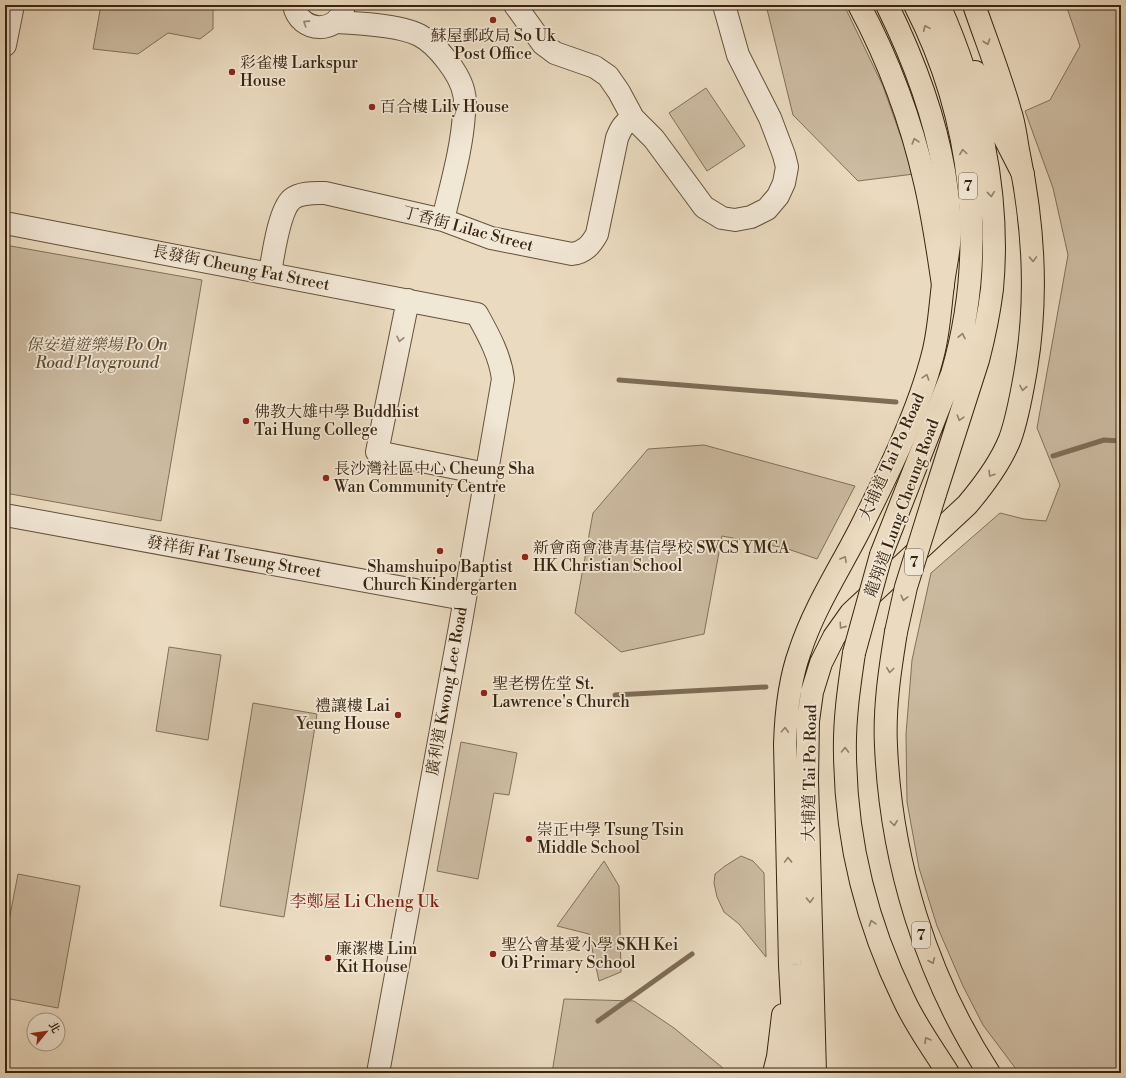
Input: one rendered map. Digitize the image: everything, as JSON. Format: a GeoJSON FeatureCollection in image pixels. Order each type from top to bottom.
{"type":"FeatureCollection","features":[{"type":"Feature","properties":{"kind":"main road"},"geometry":{"type":"LineString","coordinates":[[859,5],[881,48],[899,92],[914,139],[926,183],[943,285]]}},
{"type":"Feature","properties":{"kind":"main road","name":"大埔道 Tai Po Road"},"geometry":{"type":"LineString","coordinates":[[796,1073],[790,965],[785,744],[786,710],[800,651],[811,622],[864,522],[895,456],[911,418],[933,355],[939,324],[950,232],[949,210],[941,155],[934,126],[924,93],[910,56],[887,5]]}},
{"type":"Feature","properties":{"kind":"main road","name":"龍翔道 Lung Cheung Road"},"geometry":{"type":"LineString","coordinates":[[915,5],[941,64],[958,120],[971,207],[972,256],[967,309],[957,358],[881,555],[856,641],[848,695],[845,756],[852,839],[867,904],[879,943],[905,1002],[948,1073]]}},
{"type":"Feature","properties":{"kind":"main road","name":"大埔道 Tai Po Road"},"geometry":{"type":"LineString","coordinates":[[815,1073],[807,780],[808,721],[812,692],[821,663],[830,643],[851,613],[967,505],[984,485],[998,463],[1010,439],[1023,389],[1031,338],[1033,306],[1033,256],[1030,220],[1023,174],[1011,112],[974,5]]}},
{"type":"Feature","properties":{"kind":"main road"},"geometry":{"type":"LineString","coordinates":[[943,15],[967,56],[1023,174]]}},
{"type":"Feature","properties":{"kind":"main road","name":"龍翔道 Lung Cheung Road"},"geometry":{"type":"LineString","coordinates":[[943,15],[960,60],[983,141],[992,204],[994,254],[989,310],[980,350],[906,587],[896,632],[890,674],[886,745],[895,831],[902,869],[921,935],[936,972],[957,1016],[989,1073]]}},
{"type":"Feature","properties":{"kind":"main road"},"geometry":{"type":"LineString","coordinates":[[812,952],[827,1073]]}},
{"type":"Feature","properties":{"kind":"main road"},"geometry":{"type":"LineString","coordinates":[[774,1073],[778,1057],[790,965]]}},
{"type":"Feature","properties":{"kind":"street"},"geometry":{"type":"LineString","coordinates":[[5,45],[13,5]]}},
{"type":"Feature","properties":{"kind":"street"},"geometry":{"type":"LineString","coordinates":[[294,5],[299,17],[312,27],[320,28],[328,26],[340,14],[359,23],[393,28],[420,35],[438,50],[454,68],[464,95],[463,119],[459,148],[443,220]]}},
{"type":"Feature","properties":{"kind":"street"},"geometry":{"type":"LineString","coordinates":[[515,5],[543,44],[555,53],[595,67],[608,76],[619,92],[633,118],[654,139],[704,207],[722,218],[735,220],[751,217],[767,209],[778,196],[784,182],[786,167],[784,155],[770,118],[738,55],[724,5]]}},
{"type":"Feature","properties":{"kind":"street","name":"丁香街 Lilac Street"},"geometry":{"type":"LineString","coordinates":[[270,273],[283,212],[292,199],[307,194],[325,193],[443,220],[491,238],[572,254],[580,253],[593,242],[597,234],[617,138],[621,128],[626,122],[633,118]]}},
{"type":"Feature","properties":{"kind":"street","name":"長發街 Cheung Fat Street"},"geometry":{"type":"LineString","coordinates":[[5,223],[477,314]]}},
{"type":"Feature","properties":{"kind":"street"},"geometry":{"type":"LineString","coordinates":[[408,300],[377,452],[486,474]]}},
{"type":"Feature","properties":{"kind":"street","name":"廣利道 Kwong Lee Road"},"geometry":{"type":"LineString","coordinates":[[378,1073],[503,379],[501,366],[496,353],[477,314]]}},
{"type":"Feature","properties":{"kind":"street","name":"發祥街 Fat Tseung Street"},"geometry":{"type":"LineString","coordinates":[[5,515],[464,600]]}},
{"type":"Feature","properties":{"kind":"green space"},"geometry":{"type":"Polygon","coordinates":[[[101,5],[213,5],[213,29],[200,39],[168,33],[138,54],[93,49],[101,5]]]}},
{"type":"Feature","properties":{"kind":"green space"},"geometry":{"type":"Polygon","coordinates":[[[766,5],[844,5],[883,86],[914,174],[858,181],[793,115],[766,5]]]}},
{"type":"Feature","properties":{"kind":"green space"},"geometry":{"type":"Polygon","coordinates":[[[1066,5],[1121,5],[1121,1073],[1019,1073],[983,1025],[963,986],[937,926],[919,868],[907,802],[906,734],[912,660],[931,573],[1000,513],[1024,519],[1046,521],[1060,485],[1037,428],[1068,255],[1053,188],[1025,111],[1050,100],[1080,46],[1066,5]]]}},
{"type":"Feature","properties":{"kind":"green space"},"geometry":{"type":"Polygon","coordinates":[[[706,88],[745,146],[707,171],[669,113],[706,88]]]}},
{"type":"Feature","properties":{"kind":"green space","name":"保安道遊樂場 Po On Road Playground"},"geometry":{"type":"Polygon","coordinates":[[[5,245],[202,280],[161,521],[5,493],[5,245]]]}},
{"type":"Feature","properties":{"kind":"green space"},"geometry":{"type":"Polygon","coordinates":[[[704,445],[855,486],[817,559],[785,548],[722,536],[704,634],[621,652],[575,613],[593,513],[648,449],[704,445]]]}},
{"type":"Feature","properties":{"kind":"green space"},"geometry":{"type":"Polygon","coordinates":[[[169,647],[221,655],[208,740],[156,731],[169,647]]]}},
{"type":"Feature","properties":{"kind":"green space"},"geometry":{"type":"Polygon","coordinates":[[[253,703],[317,714],[284,917],[220,906],[253,703]]]}},
{"type":"Feature","properties":{"kind":"green space"},"geometry":{"type":"Polygon","coordinates":[[[461,742],[517,753],[509,795],[494,793],[478,879],[437,871],[461,742]]]}},
{"type":"Feature","properties":{"kind":"green space"},"geometry":{"type":"Polygon","coordinates":[[[741,856],[753,861],[764,873],[766,957],[739,924],[724,912],[717,897],[714,883],[715,874],[741,856]]]}},
{"type":"Feature","properties":{"kind":"green space"},"geometry":{"type":"Polygon","coordinates":[[[604,861],[619,886],[621,972],[599,981],[589,934],[557,926],[604,861]]]}},
{"type":"Feature","properties":{"kind":"green space"},"geometry":{"type":"Polygon","coordinates":[[[18,874],[80,886],[58,1008],[5,998],[5,941],[18,874]]]}},
{"type":"Feature","properties":{"kind":"green space"},"geometry":{"type":"Polygon","coordinates":[[[564,999],[634,1001],[674,1028],[729,1073],[552,1073],[564,999]]]}},
{"type":"Feature","properties":{"kind":"waterway"},"geometry":{"type":"LineString","coordinates":[[619,380],[896,402]]}},
{"type":"Feature","properties":{"kind":"waterway"},"geometry":{"type":"LineString","coordinates":[[1053,456],[1104,440],[1121,441]]}},
{"type":"Feature","properties":{"kind":"waterway"},"geometry":{"type":"LineString","coordinates":[[615,695],[766,687]]}},
{"type":"Feature","properties":{"kind":"waterway"},"geometry":{"type":"LineString","coordinates":[[598,1021],[692,954]]}},
{"type":"Feature","properties":{"kind":"place","name":"蘇屋郵政局 So Uk Post Office"},"geometry":{"type":"Point","coordinates":[493,20]}},
{"type":"Feature","properties":{"kind":"place","name":"彩雀樓 Larkspur House"},"geometry":{"type":"Point","coordinates":[232,72]}},
{"type":"Feature","properties":{"kind":"place","name":"百合樓 Lily House"},"geometry":{"type":"Point","coordinates":[372,107]}},
{"type":"Feature","properties":{"kind":"place","name":"佛教大雄中學 Buddhist Tai Hung College"},"geometry":{"type":"Point","coordinates":[246,421]}},
{"type":"Feature","properties":{"kind":"place","name":"長沙灣社區中心 Cheung Sha Wan Community Centre"},"geometry":{"type":"Point","coordinates":[326,478]}},
{"type":"Feature","properties":{"kind":"place","name":"Shamshuipo Baptist Church Kindergarten"},"geometry":{"type":"Point","coordinates":[440,551]}},
{"type":"Feature","properties":{"kind":"place","name":"新會商會港青基信學校 SWCS YMCA HK Christian School"},"geometry":{"type":"Point","coordinates":[525,557]}},
{"type":"Feature","properties":{"kind":"place","name":"聖老楞佐堂 St. Lawrence's Church"},"geometry":{"type":"Point","coordinates":[484,693]}},
{"type":"Feature","properties":{"kind":"place","name":"禮讓樓 Lai Yeung House"},"geometry":{"type":"Point","coordinates":[398,715]}},
{"type":"Feature","properties":{"kind":"place","name":"崇正中學 Tsung Tsin Middle School"},"geometry":{"type":"Point","coordinates":[529,839]}},
{"type":"Feature","properties":{"kind":"place","name":"聖公會基愛小學 SKH Kei Oi Primary School"},"geometry":{"type":"Point","coordinates":[493,954]}},
{"type":"Feature","properties":{"kind":"place","name":"廉潔樓 Lim Kit House"},"geometry":{"type":"Point","coordinates":[328,958]}},
{"type":"Feature","properties":{"kind":"district","name":"李鄭屋 Li Cheng Uk"},"geometry":{"type":"Point","coordinates":[364,902]}}]}
